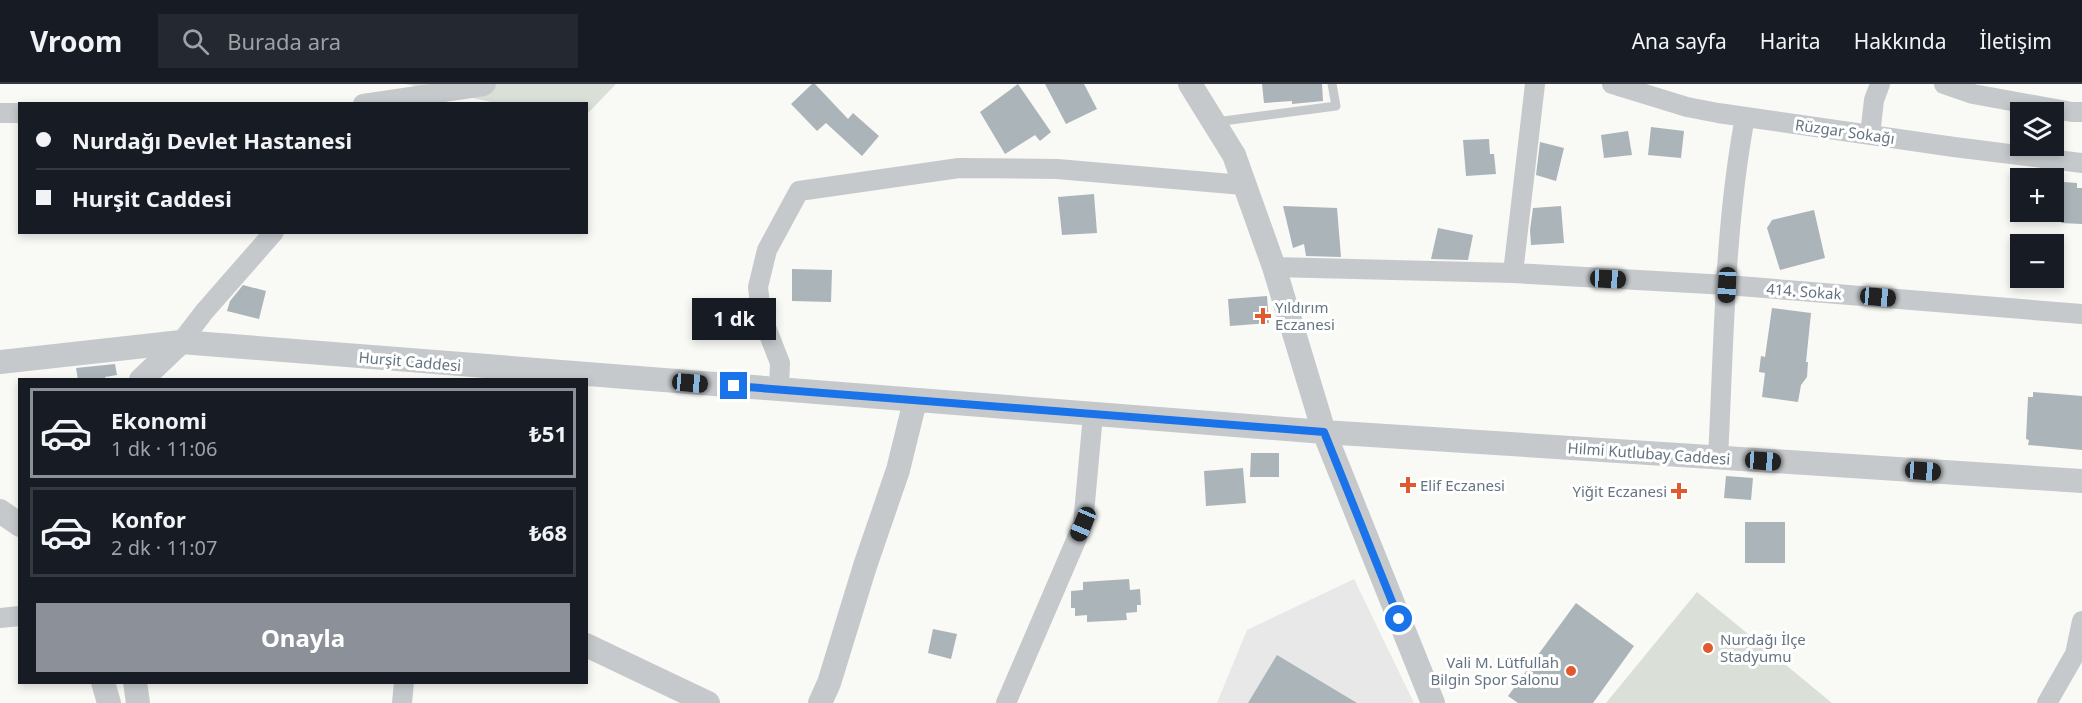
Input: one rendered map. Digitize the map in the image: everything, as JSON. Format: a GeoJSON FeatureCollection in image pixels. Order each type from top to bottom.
{"type":"FeatureCollection","features":[{"type":"Feature","properties":{"kind":"street"},"geometry":{"type":"LineString","coordinates":[[374,102],[486,84]]}},
{"type":"Feature","properties":{"kind":"street"},"geometry":{"type":"LineString","coordinates":[[1191,84],[1234,155],[1274,267],[1324,432],[1433,703]]}},
{"type":"Feature","properties":{"kind":"street"},"geometry":{"type":"LineString","coordinates":[[1513,273],[1535,84]]}},
{"type":"Feature","properties":{"kind":"street","name":"Rüzgar Sokağı"},"geometry":{"type":"LineString","coordinates":[[1612,84],[1686,106],[1745,117],[2082,163]]}},
{"type":"Feature","properties":{"kind":"street"},"geometry":{"type":"LineString","coordinates":[[1870,135],[1874,100],[1880,84]]}},
{"type":"Feature","properties":{"kind":"street"},"geometry":{"type":"LineString","coordinates":[[1944,84],[1974,94],[2082,112]]}},
{"type":"Feature","properties":{"kind":"street"},"geometry":{"type":"LineString","coordinates":[[0,113],[18,113]]}},
{"type":"Feature","properties":{"kind":"street"},"geometry":{"type":"LineString","coordinates":[[1718,458],[1734,192],[1745,117]]}},
{"type":"Feature","properties":{"kind":"street"},"geometry":{"type":"LineString","coordinates":[[779,390],[780,363],[761,314],[758,287],[767,250],[799,191],[959,168],[1057,169],[1243,185]]}},
{"type":"Feature","properties":{"kind":"street"},"geometry":{"type":"LineString","coordinates":[[143,378],[180,342],[272,234]]}},
{"type":"Feature","properties":{"kind":"street","name":"414. Sokak"},"geometry":{"type":"LineString","coordinates":[[1274,267],[1513,273],[1727,285],[2082,314]]}},
{"type":"Feature","properties":{"kind":"street","name":"Hurşit Caddesi"},"geometry":{"type":"LineString","coordinates":[[0,362],[180,342],[581,378]]}},
{"type":"Feature","properties":{"kind":"street","name":"Hurşit Caddesi"},"geometry":{"type":"LineString","coordinates":[[588,378],[779,390],[1324,432]]}},
{"type":"Feature","properties":{"kind":"street"},"geometry":{"type":"LineString","coordinates":[[820,703],[829,683],[898,470],[915,401]]}},
{"type":"Feature","properties":{"kind":"street"},"geometry":{"type":"LineString","coordinates":[[1006,703],[1083,524],[1093,415]]}},
{"type":"Feature","properties":{"kind":"street","name":"Hilmi Kutlubay Caddesi"},"geometry":{"type":"LineString","coordinates":[[1324,432],[2082,481]]}},
{"type":"Feature","properties":{"kind":"street"},"geometry":{"type":"LineString","coordinates":[[0,511],[18,524]]}},
{"type":"Feature","properties":{"kind":"street"},"geometry":{"type":"LineString","coordinates":[[0,618],[18,615]]}},
{"type":"Feature","properties":{"kind":"street"},"geometry":{"type":"LineString","coordinates":[[2047,703],[2075,654],[2082,621]]}},
{"type":"Feature","properties":{"kind":"street"},"geometry":{"type":"LineString","coordinates":[[588,646],[708,703]]}},
{"type":"Feature","properties":{"kind":"street"},"geometry":{"type":"LineString","coordinates":[[104,684],[109,703]]}},
{"type":"Feature","properties":{"kind":"street"},"geometry":{"type":"LineString","coordinates":[[135,684],[138,703]]}},
{"type":"Feature","properties":{"kind":"street"},"geometry":{"type":"LineString","coordinates":[[402,703],[404,684]]}},
{"type":"Feature","properties":{"kind":"lane"},"geometry":{"type":"LineString","coordinates":[[1214,123],[1336,105],[1332,84]]}},
{"type":"Feature","properties":{"kind":"shaded area"},"geometry":{"type":"Polygon","coordinates":[[[405,84],[616,84],[588,113],[588,102],[491,102],[405,84]]]}},
{"type":"Feature","properties":{"kind":"shaded area"},"geometry":{"type":"Polygon","coordinates":[[[1354,579],[1414,703],[1217,703],[1247,630],[1354,579]]]}},
{"type":"Feature","properties":{"kind":"shaded area","name":"Nurdağı İlçe Stadyumu"},"geometry":{"type":"Polygon","coordinates":[[[1697,592],[1832,703],[1606,703],[1697,592]]]}},
{"type":"Feature","properties":{"kind":"building"},"geometry":{"type":"Polygon","coordinates":[[[812,84],[815,84],[848,119],[853,113],[879,136],[862,156],[826,123],[817,131],[791,104],[812,84]]]}},
{"type":"Feature","properties":{"kind":"building"},"geometry":{"type":"Polygon","coordinates":[[[1018,84],[1051,132],[1040,141],[1035,135],[1005,154],[980,112],[1018,84]]]}},
{"type":"Feature","properties":{"kind":"building"},"geometry":{"type":"Polygon","coordinates":[[[1045,84],[1084,84],[1097,109],[1066,124],[1045,84]]]}},
{"type":"Feature","properties":{"kind":"building"},"geometry":{"type":"Polygon","coordinates":[[[1262,84],[1322,84],[1323,101],[1292,104],[1292,101],[1264,103],[1262,84]]]}},
{"type":"Feature","properties":{"kind":"building"},"geometry":{"type":"Polygon","coordinates":[[[1651,127],[1684,131],[1681,158],[1648,155],[1651,127]]]}},
{"type":"Feature","properties":{"kind":"building"},"geometry":{"type":"Polygon","coordinates":[[[1628,131],[1632,155],[1604,158],[1601,135],[1628,131]]]}},
{"type":"Feature","properties":{"kind":"building"},"geometry":{"type":"Polygon","coordinates":[[[1489,139],[1490,154],[1494,154],[1496,174],[1466,176],[1463,140],[1489,139]]]}},
{"type":"Feature","properties":{"kind":"building"},"geometry":{"type":"Polygon","coordinates":[[[1540,142],[1564,148],[1556,181],[1536,175],[1540,142]]]}},
{"type":"Feature","properties":{"kind":"building"},"geometry":{"type":"Polygon","coordinates":[[[2064,182],[2077,183],[2077,188],[2082,188],[2082,224],[2061,223],[2064,222],[2064,182]]]}},
{"type":"Feature","properties":{"kind":"building"},"geometry":{"type":"Polygon","coordinates":[[[1094,194],[1097,233],[1062,235],[1058,197],[1094,194]]]}},
{"type":"Feature","properties":{"kind":"building"},"geometry":{"type":"Polygon","coordinates":[[[1283,206],[1337,208],[1341,257],[1306,256],[1304,244],[1293,248],[1283,206]]]}},
{"type":"Feature","properties":{"kind":"building"},"geometry":{"type":"Polygon","coordinates":[[[1561,206],[1564,243],[1531,245],[1530,230],[1533,208],[1561,206]]]}},
{"type":"Feature","properties":{"kind":"building"},"geometry":{"type":"Polygon","coordinates":[[[1814,210],[1825,258],[1780,270],[1767,228],[1772,220],[1814,210]]]}},
{"type":"Feature","properties":{"kind":"building"},"geometry":{"type":"Polygon","coordinates":[[[1438,228],[1473,235],[1468,260],[1431,259],[1438,228]]]}},
{"type":"Feature","properties":{"kind":"building"},"geometry":{"type":"Polygon","coordinates":[[[792,269],[832,270],[831,302],[792,301],[792,269]]]}},
{"type":"Feature","properties":{"kind":"building"},"geometry":{"type":"Polygon","coordinates":[[[243,285],[266,291],[259,319],[227,311],[230,301],[243,285]]]}},
{"type":"Feature","properties":{"kind":"building"},"geometry":{"type":"Polygon","coordinates":[[[1267,296],[1269,323],[1230,326],[1228,299],[1267,296]]]}},
{"type":"Feature","properties":{"kind":"building"},"geometry":{"type":"Polygon","coordinates":[[[1772,308],[1811,313],[1806,362],[1808,362],[1807,377],[1801,385],[1798,402],[1762,397],[1765,373],[1759,372],[1761,356],[1765,357],[1772,308]]]}},
{"type":"Feature","properties":{"kind":"building"},"geometry":{"type":"Polygon","coordinates":[[[115,364],[117,375],[105,378],[78,378],[76,368],[115,364]]]}},
{"type":"Feature","properties":{"kind":"building"},"geometry":{"type":"Polygon","coordinates":[[[2033,392],[2082,396],[2082,450],[2028,445],[2029,440],[2026,439],[2028,397],[2033,397],[2033,392]]]}},
{"type":"Feature","properties":{"kind":"building"},"geometry":{"type":"Polygon","coordinates":[[[1251,453],[1279,453],[1279,477],[1250,477],[1251,453]]]}},
{"type":"Feature","properties":{"kind":"building"},"geometry":{"type":"Polygon","coordinates":[[[1243,468],[1246,503],[1206,506],[1204,471],[1243,468]]]}},
{"type":"Feature","properties":{"kind":"building"},"geometry":{"type":"Polygon","coordinates":[[[1726,476],[1753,478],[1751,500],[1724,498],[1726,476]]]}},
{"type":"Feature","properties":{"kind":"building"},"geometry":{"type":"Polygon","coordinates":[[[1745,522],[1785,522],[1785,563],[1745,563],[1745,522]]]}},
{"type":"Feature","properties":{"kind":"building"},"geometry":{"type":"Polygon","coordinates":[[[1129,579],[1130,590],[1140,589],[1141,605],[1137,605],[1137,612],[1126,613],[1127,620],[1087,622],[1087,615],[1075,616],[1075,608],[1071,608],[1071,591],[1083,590],[1083,582],[1129,579]]]}},
{"type":"Feature","properties":{"kind":"building","name":"Vali M. Lütfullah Bilgin Spor Salonu"},"geometry":{"type":"Polygon","coordinates":[[[1576,603],[1634,646],[1593,703],[1518,703],[1508,696],[1576,603]]]}},
{"type":"Feature","properties":{"kind":"building"},"geometry":{"type":"Polygon","coordinates":[[[933,629],[957,634],[951,659],[928,653],[933,629]]]}},
{"type":"Feature","properties":{"kind":"building"},"geometry":{"type":"Polygon","coordinates":[[[1277,655],[1357,703],[1248,703],[1277,655]]]}},
{"type":"Feature","properties":{"kind":"place","name":"Yıldırım Eczanesi"},"geometry":{"type":"Point","coordinates":[1263,316]}},
{"type":"Feature","properties":{"kind":"place","name":"Elif Eczanesi"},"geometry":{"type":"Point","coordinates":[1408,485]}},
{"type":"Feature","properties":{"kind":"place","name":"Yiğit Eczanesi"},"geometry":{"type":"Point","coordinates":[1679,491]}},
{"type":"Feature","properties":{"kind":"place","name":"Nurdağı İlçe Stadyumu"},"geometry":{"type":"Point","coordinates":[1708,648]}},
{"type":"Feature","properties":{"kind":"place","name":"Vali M. Lütfullah Bilgin Spor Salonu"},"geometry":{"type":"Point","coordinates":[1571,671]}},
{"type":"Feature","properties":{"kind":"route"},"geometry":{"type":"LineString","coordinates":[[734,386],[1324,432],[1399,619]]}}]}
